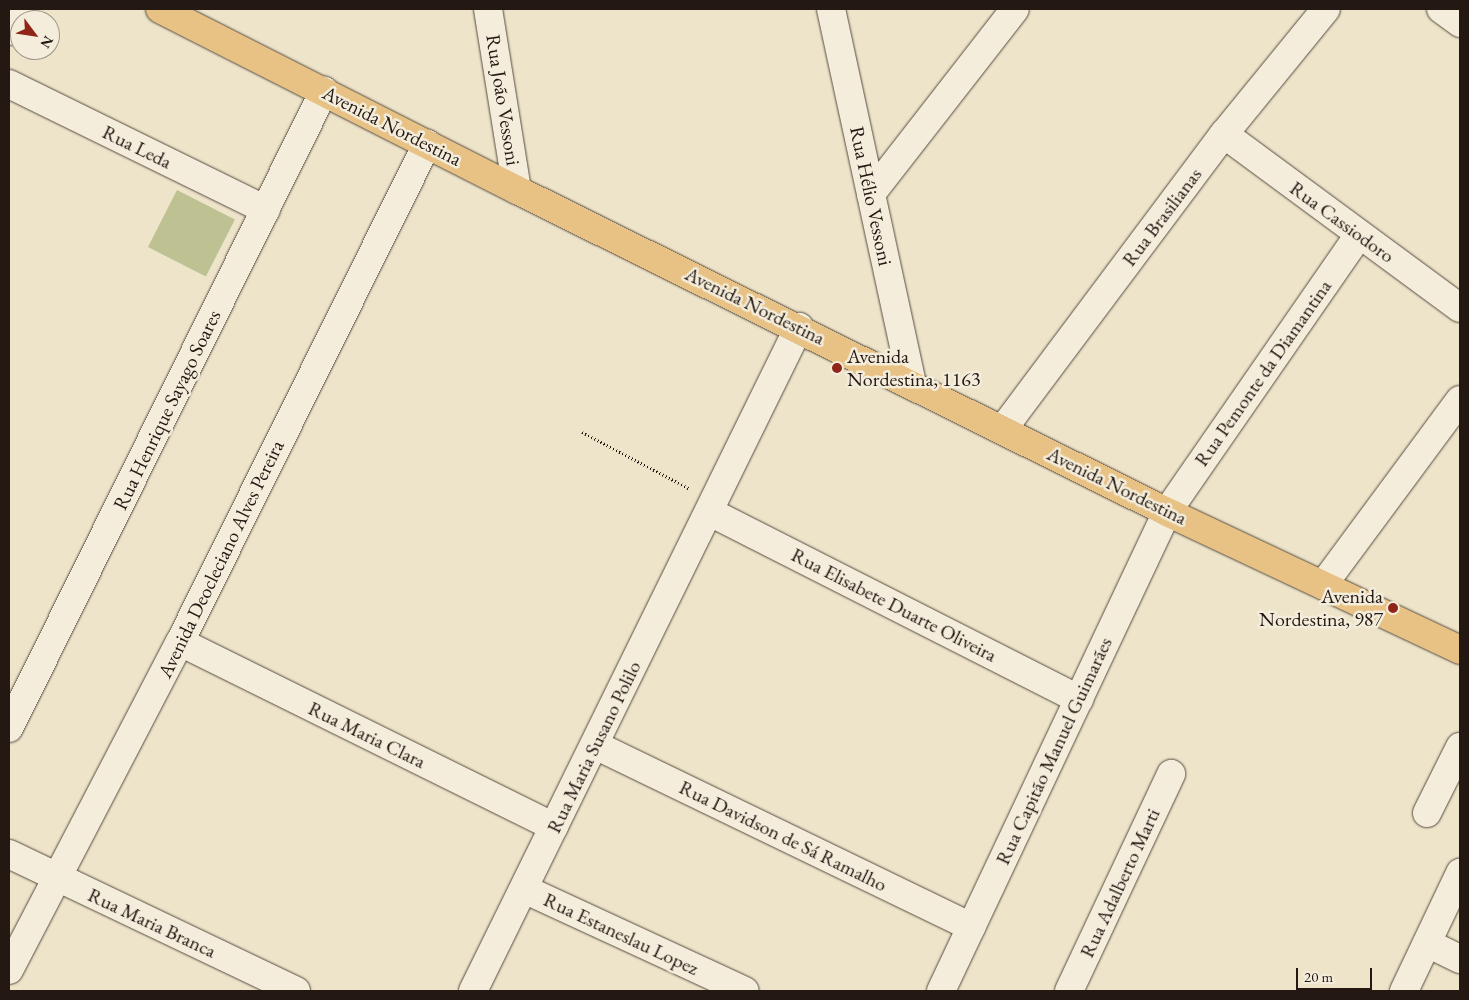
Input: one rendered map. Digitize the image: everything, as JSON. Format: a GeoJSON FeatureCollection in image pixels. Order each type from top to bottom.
{"type":"FeatureCollection","features":[{"type":"Feature","properties":{"kind":"main road","name":"Avenida Nordestina"},"geometry":{"type":"LineString","coordinates":[[162,9],[517,190],[799,327],[1167,512],[1460,650]]}},
{"type":"Feature","properties":{"kind":"street"},"geometry":{"type":"LineString","coordinates":[[9,31],[19,9]]}},
{"type":"Feature","properties":{"kind":"street","name":"Rua João Vessoni"},"geometry":{"type":"LineString","coordinates":[[488,9],[517,190]]}},
{"type":"Feature","properties":{"kind":"street","name":"Rua Hélio Vessoni"},"geometry":{"type":"LineString","coordinates":[[831,9],[912,383]]}},
{"type":"Feature","properties":{"kind":"street"},"geometry":{"type":"LineString","coordinates":[[871,194],[1015,9]]}},
{"type":"Feature","properties":{"kind":"street","name":"Rua Brasilianas"},"geometry":{"type":"LineString","coordinates":[[1002,429],[1224,134],[1326,9]]}},
{"type":"Feature","properties":{"kind":"street"},"geometry":{"type":"LineString","coordinates":[[1441,9],[1460,23]]}},
{"type":"Feature","properties":{"kind":"street","name":"Rua Leda"},"geometry":{"type":"LineString","coordinates":[[9,84],[266,210]]}},
{"type":"Feature","properties":{"kind":"street","name":"Rua Henrique Sayago Soares"},"geometry":{"type":"LineString","coordinates":[[9,728],[324,91]]}},
{"type":"Feature","properties":{"kind":"street","name":"Rua Cassiodoro"},"geometry":{"type":"LineString","coordinates":[[1224,134],[1460,308]]}},
{"type":"Feature","properties":{"kind":"street","name":"Avenida Deocleciano Alves Pereira"},"geometry":{"type":"LineString","coordinates":[[9,970],[59,878],[180,642],[427,144]]}},
{"type":"Feature","properties":{"kind":"street","name":"Rua Pemonte da Diamantina"},"geometry":{"type":"LineString","coordinates":[[1167,512],[1359,235]]}},
{"type":"Feature","properties":{"kind":"street","name":"Rua Maria Susano Polilo"},"geometry":{"type":"LineString","coordinates":[[473,991],[799,327]]}},
{"type":"Feature","properties":{"kind":"street"},"geometry":{"type":"LineString","coordinates":[[1323,585],[1460,400]]}},
{"type":"Feature","properties":{"kind":"street","name":"Rua Elisabete Duarte Oliveira"},"geometry":{"type":"LineString","coordinates":[[712,507],[1079,699]]}},
{"type":"Feature","properties":{"kind":"street","name":"Rua Capitão Manuel Guimarães"},"geometry":{"type":"LineString","coordinates":[[941,991],[1167,512]]}},
{"type":"Feature","properties":{"kind":"street","name":"Rua Maria Clara"},"geometry":{"type":"LineString","coordinates":[[180,642],[554,827]]}},
{"type":"Feature","properties":{"kind":"street","name":"Rua Davidson de Sá Ramalho"},"geometry":{"type":"LineString","coordinates":[[595,745],[971,926]]}},
{"type":"Feature","properties":{"kind":"street"},"geometry":{"type":"LineString","coordinates":[[1427,813],[1460,747]]}},
{"type":"Feature","properties":{"kind":"street","name":"Rua Adalberto Marti"},"geometry":{"type":"LineString","coordinates":[[1069,991],[1171,774]]}},
{"type":"Feature","properties":{"kind":"street","name":"Rua Maria Branca"},"geometry":{"type":"LineString","coordinates":[[9,854],[296,991]]}},
{"type":"Feature","properties":{"kind":"street"},"geometry":{"type":"LineString","coordinates":[[1404,991],[1460,872]]}},
{"type":"Feature","properties":{"kind":"street","name":"Rua Estaneslau Lopez"},"geometry":{"type":"LineString","coordinates":[[524,889],[745,991]]}},
{"type":"Feature","properties":{"kind":"street"},"geometry":{"type":"LineString","coordinates":[[1427,943],[1460,959]]}},
{"type":"Feature","properties":{"kind":"path"},"geometry":{"type":"LineString","coordinates":[[582,432],[712,507]]}},
{"type":"Feature","properties":{"kind":"green space"},"geometry":{"type":"Polygon","coordinates":[[[177,190],[235,220],[206,277],[148,247],[177,190]]]}},
{"type":"Feature","properties":{"kind":"place","name":"Avenida Nordestina, 1163"},"geometry":{"type":"Point","coordinates":[837,368]}},
{"type":"Feature","properties":{"kind":"place","name":"Avenida Nordestina, 987"},"geometry":{"type":"Point","coordinates":[1393,608]}}]}
